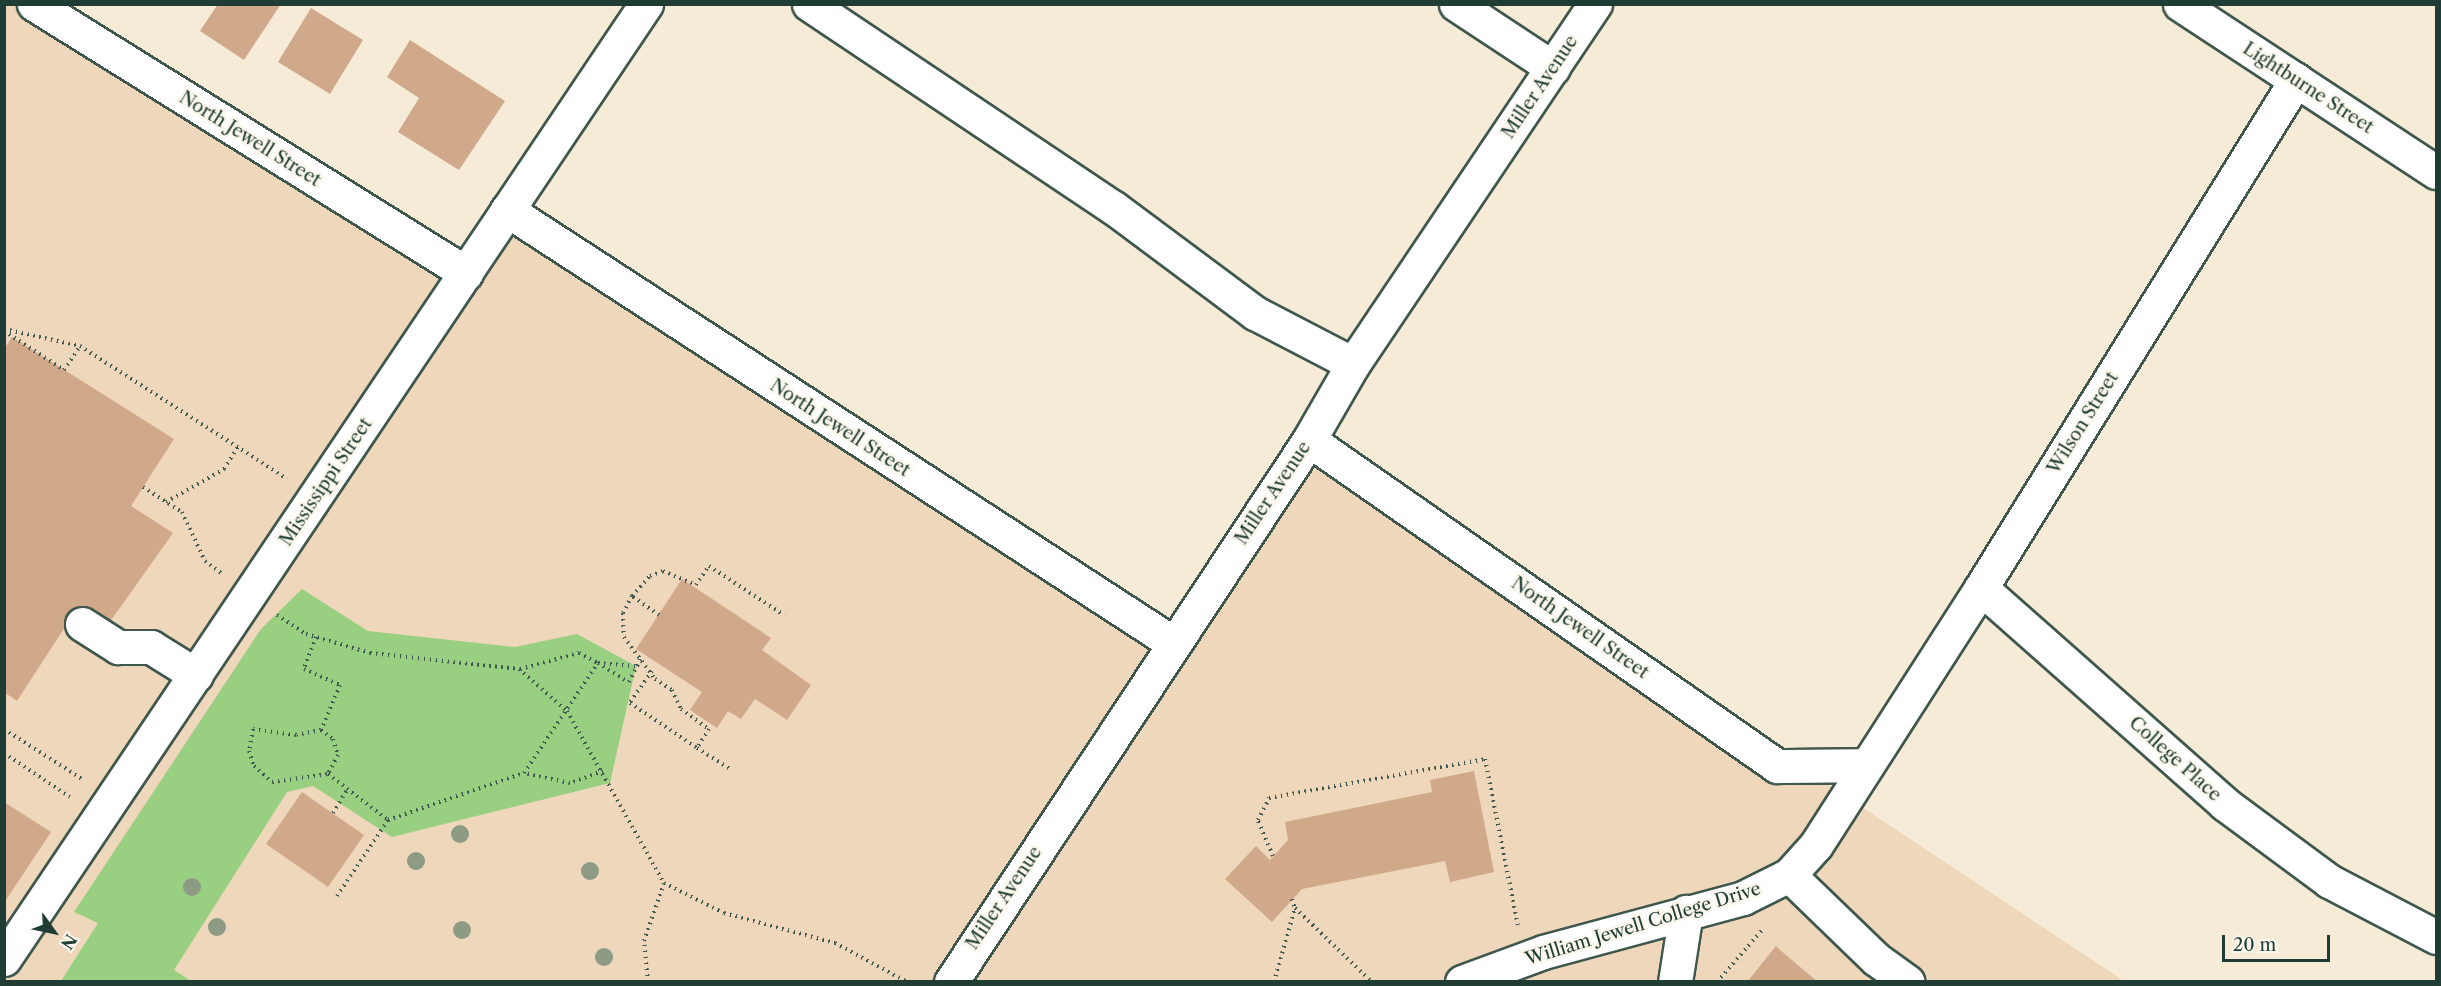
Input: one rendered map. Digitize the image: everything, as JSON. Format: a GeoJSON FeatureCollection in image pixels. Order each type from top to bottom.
{"type":"FeatureCollection","features":[{"type":"Feature","properties":{"kind":"street","name":"North Jewell Street"},"geometry":{"type":"LineString","coordinates":[[34,4],[466,273]]}},
{"type":"Feature","properties":{"kind":"street","name":"Mississippi Street"},"geometry":{"type":"LineString","coordinates":[[4,959],[646,4]]}},
{"type":"Feature","properties":{"kind":"street"},"geometry":{"type":"LineString","coordinates":[[809,4],[1114,208],[1256,313],[1353,364]]}},
{"type":"Feature","properties":{"kind":"street"},"geometry":{"type":"LineString","coordinates":[[1456,4],[1553,68]]}},
{"type":"Feature","properties":{"kind":"street","name":"Miller Avenue"},"geometry":{"type":"LineString","coordinates":[[951,981],[1309,440],[1353,364],[1595,4]]}},
{"type":"Feature","properties":{"kind":"street","name":"Lightburne Street"},"geometry":{"type":"LineString","coordinates":[[2180,4],[2436,172]]}},
{"type":"Feature","properties":{"kind":"street","name":"Wilson Street"},"geometry":{"type":"LineString","coordinates":[[1866,765],[1981,588],[2296,80]]}},
{"type":"Feature","properties":{"kind":"street","name":"North Jewell Street"},"geometry":{"type":"LineString","coordinates":[[507,210],[1173,643]]}},
{"type":"Feature","properties":{"kind":"street","name":"North Jewell Street"},"geometry":{"type":"LineString","coordinates":[[1309,440],[1777,766],[1866,765]]}},
{"type":"Feature","properties":{"kind":"street","name":"College Place"},"geometry":{"type":"LineString","coordinates":[[1981,588],[2225,804],[2329,881],[2436,938]]}},
{"type":"Feature","properties":{"kind":"street"},"geometry":{"type":"LineString","coordinates":[[82,624],[118,647],[151,647],[196,675]]}},
{"type":"Feature","properties":{"kind":"street","name":"William Jewell College Drive"},"geometry":{"type":"LineString","coordinates":[[1462,981],[1686,912],[1743,898],[1789,875],[1815,845],[1866,765]]}},
{"type":"Feature","properties":{"kind":"street"},"geometry":{"type":"LineString","coordinates":[[1789,875],[1876,959],[1908,981]]}},
{"type":"Feature","properties":{"kind":"street"},"geometry":{"type":"LineString","coordinates":[[1675,981],[1686,912]]}},
{"type":"Feature","properties":{"kind":"path"},"geometry":{"type":"LineString","coordinates":[[4,330],[80,346],[292,482]]}},
{"type":"Feature","properties":{"kind":"path"},"geometry":{"type":"LineString","coordinates":[[4,330],[64,370],[80,346]]}},
{"type":"Feature","properties":{"kind":"path"},"geometry":{"type":"LineString","coordinates":[[166,502],[224,469],[238,447]]}},
{"type":"Feature","properties":{"kind":"path"},"geometry":{"type":"LineString","coordinates":[[143,487],[182,512],[205,561],[230,580]]}},
{"type":"Feature","properties":{"kind":"path"},"geometry":{"type":"LineString","coordinates":[[697,748],[709,729],[681,709],[672,690],[655,679],[652,670],[621,624],[632,596],[650,576],[663,571],[696,585],[708,566],[784,615]]}},
{"type":"Feature","properties":{"kind":"path"},"geometry":{"type":"LineString","coordinates":[[632,596],[659,615]]}},
{"type":"Feature","properties":{"kind":"path"},"geometry":{"type":"LineString","coordinates":[[277,615],[316,637],[370,653],[519,669],[579,653],[629,682],[636,666],[644,658]]}},
{"type":"Feature","properties":{"kind":"path"},"geometry":{"type":"LineString","coordinates":[[316,637],[304,669],[340,685],[321,730]]}},
{"type":"Feature","properties":{"kind":"path"},"geometry":{"type":"LineString","coordinates":[[598,663],[636,666]]}},
{"type":"Feature","properties":{"kind":"path"},"geometry":{"type":"LineString","coordinates":[[524,773],[598,663]]}},
{"type":"Feature","properties":{"kind":"path"},"geometry":{"type":"LineString","coordinates":[[519,669],[567,711],[603,771],[664,883],[724,913],[834,943],[907,981]]}},
{"type":"Feature","properties":{"kind":"path"},"geometry":{"type":"LineString","coordinates":[[652,670],[630,703],[732,770]]}},
{"type":"Feature","properties":{"kind":"path"},"geometry":{"type":"LineString","coordinates":[[4,729],[92,786]]}},
{"type":"Feature","properties":{"kind":"path"},"geometry":{"type":"LineString","coordinates":[[328,774],[338,755],[333,739],[321,730],[296,735],[253,729],[247,740],[254,766],[272,782],[328,774],[388,820]]}},
{"type":"Feature","properties":{"kind":"path"},"geometry":{"type":"LineString","coordinates":[[4,753],[81,804]]}},
{"type":"Feature","properties":{"kind":"path"},"geometry":{"type":"LineString","coordinates":[[1273,856],[1258,820],[1269,798],[1485,759],[1518,928]]}},
{"type":"Feature","properties":{"kind":"path"},"geometry":{"type":"LineString","coordinates":[[337,896],[388,820],[524,773],[570,783],[603,771]]}},
{"type":"Feature","properties":{"kind":"path"},"geometry":{"type":"LineString","coordinates":[[333,813],[347,790]]}},
{"type":"Feature","properties":{"kind":"path"},"geometry":{"type":"LineString","coordinates":[[648,981],[644,941],[664,883]]}},
{"type":"Feature","properties":{"kind":"path"},"geometry":{"type":"LineString","coordinates":[[1292,899],[1295,908],[1372,981]]}},
{"type":"Feature","properties":{"kind":"path"},"geometry":{"type":"LineString","coordinates":[[1274,981],[1295,908]]}},
{"type":"Feature","properties":{"kind":"path"},"geometry":{"type":"LineString","coordinates":[[1717,981],[1773,920]]}},
{"type":"Feature","properties":{"kind":"path"},"geometry":{"type":"LineString","coordinates":[[1175,981],[1231,981]]}},
{"type":"Feature","properties":{"kind":"shaded area"},"geometry":{"type":"Polygon","coordinates":[[[5,4],[38,5],[466,273],[507,210],[1173,643],[1309,440],[2124,981],[5,982],[5,4]]]}},
{"type":"Feature","properties":{"kind":"green space"},"geometry":{"type":"Polygon","coordinates":[[[302,589],[368,631],[515,647],[577,634],[636,666],[610,783],[392,837],[313,786],[287,792],[174,970],[191,981],[61,981],[98,923],[74,912],[261,629],[302,589]]]}},
{"type":"Feature","properties":{"kind":"building"},"geometry":{"type":"Polygon","coordinates":[[[218,4],[281,4],[244,60],[200,31],[218,4]]]}},
{"type":"Feature","properties":{"kind":"building"},"geometry":{"type":"Polygon","coordinates":[[[311,8],[363,40],[330,94],[278,62],[311,8]]]}},
{"type":"Feature","properties":{"kind":"building"},"geometry":{"type":"Polygon","coordinates":[[[410,40],[505,101],[459,170],[398,132],[419,98],[387,77],[410,40]]]}},
{"type":"Feature","properties":{"kind":"building"},"geometry":{"type":"Polygon","coordinates":[[[12,337],[174,439],[131,506],[173,533],[107,626],[78,607],[17,701],[4,692],[4,349],[12,337]]]}},
{"type":"Feature","properties":{"kind":"building"},"geometry":{"type":"Polygon","coordinates":[[[682,579],[771,638],[762,650],[811,685],[787,720],[755,699],[741,719],[728,711],[717,728],[690,710],[702,692],[636,649],[682,579]]]}},
{"type":"Feature","properties":{"kind":"building"},"geometry":{"type":"Polygon","coordinates":[[[1474,771],[1494,872],[1450,882],[1445,861],[1302,889],[1272,922],[1225,879],[1256,846],[1270,860],[1288,840],[1285,822],[1432,792],[1430,780],[1474,771]]]}},
{"type":"Feature","properties":{"kind":"building"},"geometry":{"type":"Polygon","coordinates":[[[302,792],[364,835],[328,887],[266,844],[302,792]]]}},
{"type":"Feature","properties":{"kind":"building"},"geometry":{"type":"Polygon","coordinates":[[[4,802],[51,832],[4,903],[4,802]]]}},
{"type":"Feature","properties":{"kind":"building"},"geometry":{"type":"Polygon","coordinates":[[[1776,946],[1780,950],[1818,982],[1747,982],[1776,946]]]}}]}
